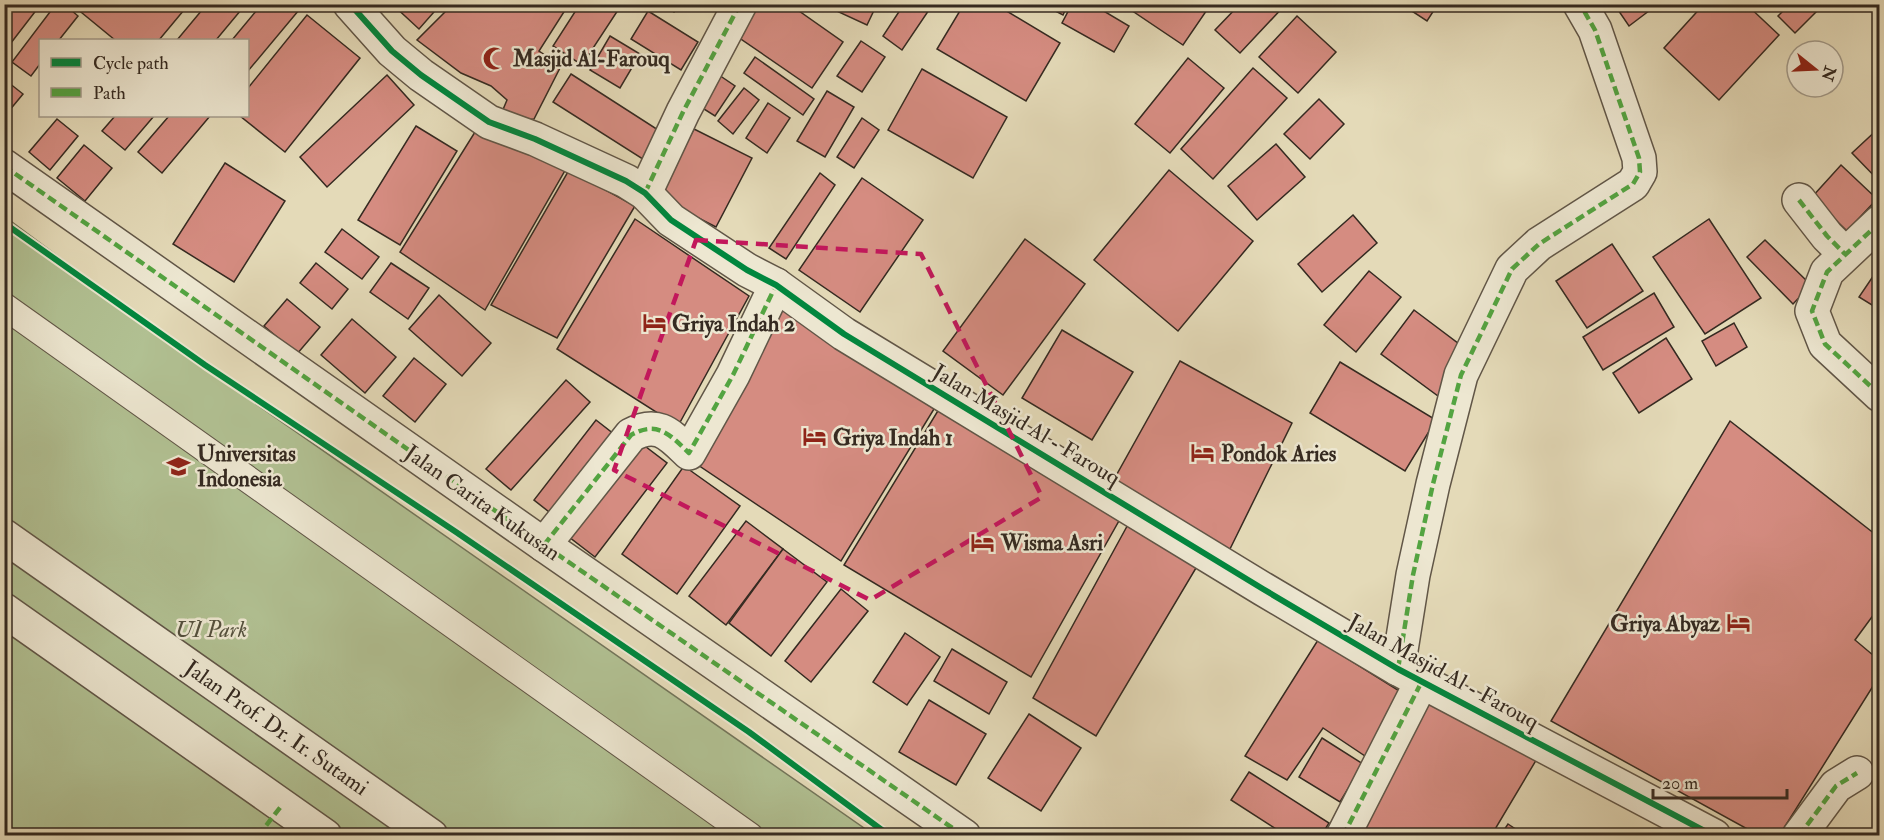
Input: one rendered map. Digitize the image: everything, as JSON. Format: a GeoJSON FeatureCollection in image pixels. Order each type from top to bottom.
{"type":"FeatureCollection","features":[{"type":"Feature","properties":{"kind":"street","name":"Jalan Masjid Al - Farouq"},"geometry":{"type":"LineString","coordinates":[[350,4],[392,51],[489,122],[535,139],[627,181],[645,193],[671,220],[747,270],[776,285],[844,334],[1410,675],[1714,836]]}},
{"type":"Feature","properties":{"kind":"street"},"geometry":{"type":"LineString","coordinates":[[645,193],[683,112],[740,4]]}},
{"type":"Feature","properties":{"kind":"street"},"geometry":{"type":"LineString","coordinates":[[1343,836],[1410,675],[1413,575],[1461,375],[1512,269],[1539,244],[1633,184],[1640,172],[1639,158],[1594,30],[1580,4]]}},
{"type":"Feature","properties":{"kind":"street","name":"Jalan Carita Kukusan"},"geometry":{"type":"LineString","coordinates":[[4,166],[964,836]]}},
{"type":"Feature","properties":{"kind":"street"},"geometry":{"type":"LineString","coordinates":[[1799,200],[1827,236],[1845,254]]}},
{"type":"Feature","properties":{"kind":"street"},"geometry":{"type":"LineString","coordinates":[[1880,222],[1827,272],[1812,311],[1825,344],[1880,395]]}},
{"type":"Feature","properties":{"kind":"street"},"geometry":{"type":"LineString","coordinates":[[544,545],[631,435],[641,430],[653,429],[666,432],[689,453],[733,375],[776,285]]}},
{"type":"Feature","properties":{"kind":"street","name":"Jalan Prof. Dr. Ir. Sutami"},"geometry":{"type":"LineString","coordinates":[[4,536],[431,836]]}},
{"type":"Feature","properties":{"kind":"street"},"geometry":{"type":"LineString","coordinates":[[4,610],[325,836]]}},
{"type":"Feature","properties":{"kind":"street"},"geometry":{"type":"LineString","coordinates":[[1799,836],[1836,786],[1857,773]]}},
{"type":"Feature","properties":{"kind":"lane"},"geometry":{"type":"LineString","coordinates":[[4,306],[750,836]]}},
{"type":"Feature","properties":{"kind":"highlighted area"},"geometry":{"type":"Polygon","coordinates":[[[696,240],[921,254],[1042,497],[870,600],[614,470],[696,240]]]}},
{"type":"Feature","properties":{"kind":"green space","name":"UI Park"},"geometry":{"type":"Polygon","coordinates":[[[4,216],[249,399],[874,835],[5,835],[4,216]]]}},
{"type":"Feature","properties":{"kind":"building"},"geometry":{"type":"Polygon","coordinates":[[[4,4],[41,4],[4,52],[4,4]]]}},
{"type":"Feature","properties":{"kind":"building"},"geometry":{"type":"Polygon","coordinates":[[[56,4],[64,4],[78,16],[60,39],[39,39],[39,65],[31,76],[12,62],[56,4]]]}},
{"type":"Feature","properties":{"kind":"building"},"geometry":{"type":"Polygon","coordinates":[[[80,4],[189,4],[160,39],[114,39],[76,8],[80,4]]]}},
{"type":"Feature","properties":{"kind":"building"},"geometry":{"type":"Polygon","coordinates":[[[207,4],[246,4],[217,39],[178,39],[207,4]]]}},
{"type":"Feature","properties":{"kind":"building"},"geometry":{"type":"Polygon","coordinates":[[[262,4],[304,4],[249,70],[249,39],[233,39],[262,4]]]}},
{"type":"Feature","properties":{"kind":"building"},"geometry":{"type":"Polygon","coordinates":[[[392,4],[441,4],[419,29],[392,4]]]}},
{"type":"Feature","properties":{"kind":"building","name":"Masjid Al-Farouq"},"geometry":{"type":"Polygon","coordinates":[[[453,4],[569,4],[539,51],[561,66],[534,119],[518,121],[502,112],[507,100],[491,86],[461,73],[417,40],[453,4]]]}},
{"type":"Feature","properties":{"kind":"building"},"geometry":{"type":"Polygon","coordinates":[[[580,4],[622,4],[582,65],[553,46],[580,4]]]}},
{"type":"Feature","properties":{"kind":"building"},"geometry":{"type":"Polygon","coordinates":[[[661,4],[678,4],[674,12],[661,4]]]}},
{"type":"Feature","properties":{"kind":"building"},"geometry":{"type":"Polygon","coordinates":[[[756,4],[789,4],[843,42],[812,88],[735,35],[756,4]]]}},
{"type":"Feature","properties":{"kind":"building"},"geometry":{"type":"Polygon","coordinates":[[[832,4],[877,4],[867,25],[830,8],[832,4]]]}},
{"type":"Feature","properties":{"kind":"building"},"geometry":{"type":"Polygon","coordinates":[[[904,4],[933,4],[902,50],[883,36],[904,4]]]}},
{"type":"Feature","properties":{"kind":"building"},"geometry":{"type":"Polygon","coordinates":[[[964,4],[995,4],[1060,43],[1026,101],[937,49],[964,4]]]}},
{"type":"Feature","properties":{"kind":"building"},"geometry":{"type":"Polygon","coordinates":[[[1042,4],[1068,4],[1063,15],[1042,4]]]}},
{"type":"Feature","properties":{"kind":"building"},"geometry":{"type":"Polygon","coordinates":[[[1072,4],[1092,4],[1129,26],[1114,52],[1062,23],[1072,4]]]}},
{"type":"Feature","properties":{"kind":"building"},"geometry":{"type":"Polygon","coordinates":[[[1126,4],[1211,4],[1183,45],[1125,6],[1126,4]]]}},
{"type":"Feature","properties":{"kind":"building"},"geometry":{"type":"Polygon","coordinates":[[[1240,4],[1286,4],[1240,53],[1215,30],[1240,4]]]}},
{"type":"Feature","properties":{"kind":"building"},"geometry":{"type":"Polygon","coordinates":[[[1401,4],[1438,4],[1427,21],[1401,4]]]}},
{"type":"Feature","properties":{"kind":"building"},"geometry":{"type":"Polygon","coordinates":[[[1614,4],[1658,4],[1629,26],[1614,4]]]}},
{"type":"Feature","properties":{"kind":"building"},"geometry":{"type":"Polygon","coordinates":[[[1704,4],[1746,4],[1779,35],[1719,100],[1664,48],[1704,4]]]}},
{"type":"Feature","properties":{"kind":"building"},"geometry":{"type":"Polygon","coordinates":[[[1790,4],[1824,4],[1795,33],[1778,16],[1790,4]]]}},
{"type":"Feature","properties":{"kind":"building"},"geometry":{"type":"Polygon","coordinates":[[[648,11],[698,42],[681,70],[631,39],[648,11]]]}},
{"type":"Feature","properties":{"kind":"building"},"geometry":{"type":"Polygon","coordinates":[[[307,15],[360,58],[285,152],[241,117],[249,117],[249,87],[307,15]]]}},
{"type":"Feature","properties":{"kind":"building"},"geometry":{"type":"Polygon","coordinates":[[[1297,16],[1336,52],[1298,93],[1259,57],[1297,16]]]}},
{"type":"Feature","properties":{"kind":"building"},"geometry":{"type":"Polygon","coordinates":[[[610,36],[640,54],[620,88],[590,70],[610,36]]]}},
{"type":"Feature","properties":{"kind":"building"},"geometry":{"type":"Polygon","coordinates":[[[861,41],[885,57],[862,92],[837,76],[861,41]]]}},
{"type":"Feature","properties":{"kind":"building"},"geometry":{"type":"Polygon","coordinates":[[[755,57],[814,99],[803,115],[744,73],[755,57]]]}},
{"type":"Feature","properties":{"kind":"building"},"geometry":{"type":"Polygon","coordinates":[[[1188,58],[1224,88],[1170,153],[1135,124],[1188,58]]]}},
{"type":"Feature","properties":{"kind":"building"},"geometry":{"type":"Polygon","coordinates":[[[1253,68],[1287,98],[1213,179],[1181,149],[1253,68]]]}},
{"type":"Feature","properties":{"kind":"building"},"geometry":{"type":"Polygon","coordinates":[[[922,69],[1007,117],[973,178],[888,130],[922,69]]]}},
{"type":"Feature","properties":{"kind":"building"},"geometry":{"type":"Polygon","coordinates":[[[716,73],[735,86],[715,116],[696,104],[716,73]]]}},
{"type":"Feature","properties":{"kind":"building"},"geometry":{"type":"Polygon","coordinates":[[[571,74],[666,135],[649,163],[553,102],[571,74]]]}},
{"type":"Feature","properties":{"kind":"building"},"geometry":{"type":"Polygon","coordinates":[[[387,75],[414,105],[327,187],[300,157],[387,75]]]}},
{"type":"Feature","properties":{"kind":"building"},"geometry":{"type":"Polygon","coordinates":[[[4,79],[23,94],[4,117],[4,79]]]}},
{"type":"Feature","properties":{"kind":"building"},"geometry":{"type":"Polygon","coordinates":[[[744,88],[759,100],[733,134],[718,121],[744,88]]]}},
{"type":"Feature","properties":{"kind":"building"},"geometry":{"type":"Polygon","coordinates":[[[827,91],[854,107],[825,157],[797,141],[827,91]]]}},
{"type":"Feature","properties":{"kind":"building"},"geometry":{"type":"Polygon","coordinates":[[[1319,99],[1344,124],[1310,159],[1284,134],[1319,99]]]}},
{"type":"Feature","properties":{"kind":"building"},"geometry":{"type":"Polygon","coordinates":[[[768,103],[790,118],[767,153],[746,138],[768,103]]]}},
{"type":"Feature","properties":{"kind":"building"},"geometry":{"type":"Polygon","coordinates":[[[114,117],[153,117],[125,150],[102,131],[114,117]]]}},
{"type":"Feature","properties":{"kind":"building"},"geometry":{"type":"Polygon","coordinates":[[[168,117],[209,117],[162,173],[138,152],[168,117]]]}},
{"type":"Feature","properties":{"kind":"building"},"geometry":{"type":"Polygon","coordinates":[[[862,118],[879,130],[854,168],[837,157],[862,118]]]}},
{"type":"Feature","properties":{"kind":"building"},"geometry":{"type":"Polygon","coordinates":[[[57,119],[78,136],[50,170],[29,152],[57,119]]]}},
{"type":"Feature","properties":{"kind":"building"},"geometry":{"type":"Polygon","coordinates":[[[480,124],[567,167],[485,310],[400,252],[480,124]]]}},
{"type":"Feature","properties":{"kind":"building"},"geometry":{"type":"Polygon","coordinates":[[[416,126],[457,151],[400,245],[358,220],[416,126]]]}},
{"type":"Feature","properties":{"kind":"building"},"geometry":{"type":"Polygon","coordinates":[[[1880,127],[1880,182],[1852,153],[1880,127]]]}},
{"type":"Feature","properties":{"kind":"building"},"geometry":{"type":"Polygon","coordinates":[[[694,129],[752,158],[716,227],[659,198],[694,129]]]}},
{"type":"Feature","properties":{"kind":"building"},"geometry":{"type":"Polygon","coordinates":[[[1276,144],[1305,177],[1257,220],[1228,186],[1276,144]]]}},
{"type":"Feature","properties":{"kind":"building"},"geometry":{"type":"Polygon","coordinates":[[[84,145],[112,168],[85,201],[57,178],[84,145]]]}},
{"type":"Feature","properties":{"kind":"building"},"geometry":{"type":"Polygon","coordinates":[[[225,163],[285,201],[234,282],[173,244],[225,163]]]}},
{"type":"Feature","properties":{"kind":"building"},"geometry":{"type":"Polygon","coordinates":[[[1841,165],[1877,199],[1847,231],[1812,197],[1841,165]]]}},
{"type":"Feature","properties":{"kind":"building"},"geometry":{"type":"Polygon","coordinates":[[[569,170],[635,206],[557,338],[491,305],[569,170]]]}},
{"type":"Feature","properties":{"kind":"building"},"geometry":{"type":"Polygon","coordinates":[[[1169,170],[1253,241],[1178,331],[1094,260],[1169,170]]]}},
{"type":"Feature","properties":{"kind":"building"},"geometry":{"type":"Polygon","coordinates":[[[820,173],[835,185],[786,259],[769,248],[820,173]]]}},
{"type":"Feature","properties":{"kind":"building"},"geometry":{"type":"Polygon","coordinates":[[[862,178],[923,220],[860,312],[799,270],[862,178]]]}},
{"type":"Feature","properties":{"kind":"building"},"geometry":{"type":"Polygon","coordinates":[[[1353,215],[1377,243],[1322,292],[1298,264],[1353,215]]]}},
{"type":"Feature","properties":{"kind":"building","name":"Griya Indah 2"},"geometry":{"type":"Polygon","coordinates":[[[635,219],[749,296],[678,426],[557,349],[635,219]]]}},
{"type":"Feature","properties":{"kind":"building"},"geometry":{"type":"Polygon","coordinates":[[[1709,219],[1761,298],[1705,334],[1653,257],[1709,219]]]}},
{"type":"Feature","properties":{"kind":"building"},"geometry":{"type":"Polygon","coordinates":[[[342,229],[379,257],[362,279],[325,252],[342,229]]]}},
{"type":"Feature","properties":{"kind":"building"},"geometry":{"type":"Polygon","coordinates":[[[1025,239],[1085,284],[1003,395],[943,351],[1025,239]]]}},
{"type":"Feature","properties":{"kind":"building"},"geometry":{"type":"Polygon","coordinates":[[[1765,240],[1811,285],[1793,304],[1747,257],[1765,240]]]}},
{"type":"Feature","properties":{"kind":"building"},"geometry":{"type":"Polygon","coordinates":[[[1612,244],[1643,291],[1587,328],[1556,281],[1612,244]]]}},
{"type":"Feature","properties":{"kind":"building"},"geometry":{"type":"Polygon","coordinates":[[[316,263],[348,289],[332,309],[300,283],[316,263]]]}},
{"type":"Feature","properties":{"kind":"building"},"geometry":{"type":"Polygon","coordinates":[[[391,263],[429,288],[408,319],[370,292],[391,263]]]}},
{"type":"Feature","properties":{"kind":"building"},"geometry":{"type":"Polygon","coordinates":[[[1880,266],[1880,310],[1859,297],[1880,266]]]}},
{"type":"Feature","properties":{"kind":"building"},"geometry":{"type":"Polygon","coordinates":[[[1369,271],[1401,297],[1356,352],[1324,325],[1369,271]]]}},
{"type":"Feature","properties":{"kind":"building"},"geometry":{"type":"Polygon","coordinates":[[[1654,293],[1674,327],[1603,370],[1583,337],[1654,293]]]}},
{"type":"Feature","properties":{"kind":"building"},"geometry":{"type":"Polygon","coordinates":[[[439,295],[491,343],[462,376],[409,329],[439,295]]]}},
{"type":"Feature","properties":{"kind":"building"},"geometry":{"type":"Polygon","coordinates":[[[287,299],[320,327],[297,354],[264,326],[287,299]]]}},
{"type":"Feature","properties":{"kind":"building","name":"Griya Indah 1"},"geometry":{"type":"Polygon","coordinates":[[[782,306],[934,409],[841,561],[698,465],[782,306]]]}},
{"type":"Feature","properties":{"kind":"building"},"geometry":{"type":"Polygon","coordinates":[[[1414,310],[1471,353],[1438,396],[1381,354],[1414,310]]]}},
{"type":"Feature","properties":{"kind":"building"},"geometry":{"type":"Polygon","coordinates":[[[352,319],[396,357],[365,393],[321,355],[352,319]]]}},
{"type":"Feature","properties":{"kind":"building"},"geometry":{"type":"Polygon","coordinates":[[[1734,323],[1747,347],[1716,366],[1702,341],[1734,323]]]}},
{"type":"Feature","properties":{"kind":"building"},"geometry":{"type":"Polygon","coordinates":[[[1062,330],[1133,372],[1092,440],[1022,398],[1062,330]]]}},
{"type":"Feature","properties":{"kind":"building"},"geometry":{"type":"Polygon","coordinates":[[[1666,338],[1692,379],[1639,413],[1613,373],[1666,338]]]}},
{"type":"Feature","properties":{"kind":"building"},"geometry":{"type":"Polygon","coordinates":[[[414,358],[446,384],[415,422],[383,396],[414,358]]]}},
{"type":"Feature","properties":{"kind":"building","name":"Pondok Aries"},"geometry":{"type":"Polygon","coordinates":[[[1180,361],[1292,423],[1229,551],[1112,483],[1180,361]]]}},
{"type":"Feature","properties":{"kind":"building"},"geometry":{"type":"Polygon","coordinates":[[[1340,362],[1436,420],[1405,471],[1310,413],[1340,362]]]}},
{"type":"Feature","properties":{"kind":"building"},"geometry":{"type":"Polygon","coordinates":[[[566,380],[590,402],[511,490],[486,469],[566,380]]]}},
{"type":"Feature","properties":{"kind":"building","name":"Wisma Asri"},"geometry":{"type":"Polygon","coordinates":[[[939,409],[1120,519],[1031,677],[844,565],[939,409]]]}},
{"type":"Feature","properties":{"kind":"building"},"geometry":{"type":"Polygon","coordinates":[[[596,420],[624,442],[563,523],[534,500],[596,420]]]}},
{"type":"Feature","properties":{"kind":"building","name":"Griya Abyaz"},"geometry":{"type":"Polygon","coordinates":[[[1730,421],[1880,538],[1880,606],[1855,640],[1880,661],[1880,675],[1779,836],[1760,836],[1551,721],[1730,421]]]}},
{"type":"Feature","properties":{"kind":"building"},"geometry":{"type":"Polygon","coordinates":[[[633,437],[667,463],[595,557],[560,530],[633,437]]]}},
{"type":"Feature","properties":{"kind":"building"},"geometry":{"type":"Polygon","coordinates":[[[684,466],[740,506],[677,594],[622,554],[684,466]]]}},
{"type":"Feature","properties":{"kind":"building"},"geometry":{"type":"Polygon","coordinates":[[[1131,519],[1199,563],[1096,736],[1033,698],[1131,519]]]}},
{"type":"Feature","properties":{"kind":"building"},"geometry":{"type":"Polygon","coordinates":[[[746,521],[783,549],[726,625],[689,596],[746,521]]]}},
{"type":"Feature","properties":{"kind":"building"},"geometry":{"type":"Polygon","coordinates":[[[783,549],[827,582],[771,656],[729,623],[783,549]]]}},
{"type":"Feature","properties":{"kind":"building"},"geometry":{"type":"Polygon","coordinates":[[[841,589],[868,611],[811,682],[785,661],[841,589]]]}},
{"type":"Feature","properties":{"kind":"building"},"geometry":{"type":"Polygon","coordinates":[[[905,633],[940,657],[907,705],[873,682],[905,633]]]}},
{"type":"Feature","properties":{"kind":"building"},"geometry":{"type":"Polygon","coordinates":[[[1318,640],[1409,697],[1371,760],[1323,728],[1287,780],[1245,756],[1318,640]]]}},
{"type":"Feature","properties":{"kind":"building"},"geometry":{"type":"Polygon","coordinates":[[[952,649],[1007,682],[989,714],[934,681],[952,649]]]}},
{"type":"Feature","properties":{"kind":"building"},"geometry":{"type":"Polygon","coordinates":[[[1426,697],[1538,757],[1491,836],[1358,836],[1426,697]]]}},
{"type":"Feature","properties":{"kind":"building"},"geometry":{"type":"Polygon","coordinates":[[[929,700],[986,734],[956,785],[899,752],[929,700]]]}},
{"type":"Feature","properties":{"kind":"building"},"geometry":{"type":"Polygon","coordinates":[[[1029,714],[1081,748],[1041,811],[988,778],[1029,714]]]}},
{"type":"Feature","properties":{"kind":"building"},"geometry":{"type":"Polygon","coordinates":[[[1322,738],[1363,764],[1340,802],[1299,777],[1322,738]]]}},
{"type":"Feature","properties":{"kind":"building"},"geometry":{"type":"Polygon","coordinates":[[[1249,772],[1329,823],[1321,836],[1287,836],[1231,800],[1249,772]]]}},
{"type":"Feature","properties":{"kind":"building"},"geometry":{"type":"Polygon","coordinates":[[[1508,824],[1526,836],[1500,836],[1508,824]]]}},
{"type":"Feature","properties":{"kind":"marked path"},"geometry":{"type":"LineString","coordinates":[[645,193],[683,112],[740,4]]}},
{"type":"Feature","properties":{"kind":"marked path"},"geometry":{"type":"LineString","coordinates":[[1398,669],[1413,575],[1461,375],[1512,269],[1539,244],[1633,184],[1640,172],[1639,158],[1595,30],[1580,4]]}},
{"type":"Feature","properties":{"kind":"marked path"},"geometry":{"type":"LineString","coordinates":[[4,166],[964,836]]}},
{"type":"Feature","properties":{"kind":"marked path"},"geometry":{"type":"LineString","coordinates":[[1799,200],[1827,236],[1845,254]]}},
{"type":"Feature","properties":{"kind":"marked path"},"geometry":{"type":"LineString","coordinates":[[1880,222],[1827,272],[1812,311],[1825,344],[1880,395]]}},
{"type":"Feature","properties":{"kind":"marked path"},"geometry":{"type":"LineString","coordinates":[[544,545],[631,435],[656,429],[676,440],[689,453],[733,375],[776,285]]}},
{"type":"Feature","properties":{"kind":"marked path"},"geometry":{"type":"LineString","coordinates":[[1343,836],[1422,681]]}},
{"type":"Feature","properties":{"kind":"marked path"},"geometry":{"type":"LineString","coordinates":[[1799,836],[1836,786],[1857,773]]}},
{"type":"Feature","properties":{"kind":"marked path"},"geometry":{"type":"LineString","coordinates":[[258,836],[282,805]]}},
{"type":"Feature","properties":{"kind":"cycle path"},"geometry":{"type":"LineString","coordinates":[[350,4],[392,51],[421,75],[489,122],[535,139],[626,181],[645,193],[671,220],[747,270],[776,285],[844,334],[1263,589],[1398,669],[1714,836]]}},
{"type":"Feature","properties":{"kind":"cycle path"},"geometry":{"type":"LineString","coordinates":[[4,223],[205,365],[456,532],[749,732],[890,836]]}},
{"type":"Feature","properties":{"kind":"place","name":"Masjid Al-Farouq"},"geometry":{"type":"Point","coordinates":[495,58]}},
{"type":"Feature","properties":{"kind":"place","name":"Griya Indah 2"},"geometry":{"type":"Point","coordinates":[654,323]}},
{"type":"Feature","properties":{"kind":"place","name":"Griya Indah 1"},"geometry":{"type":"Point","coordinates":[815,437]}},
{"type":"Feature","properties":{"kind":"place","name":"Pondok Aries"},"geometry":{"type":"Point","coordinates":[1203,453]}},
{"type":"Feature","properties":{"kind":"place","name":"Universitas Indonesia"},"geometry":{"type":"Point","coordinates":[179,466]}},
{"type":"Feature","properties":{"kind":"place","name":"Wisma Asri"},"geometry":{"type":"Point","coordinates":[983,542]}},
{"type":"Feature","properties":{"kind":"place","name":"Griya Abyaz"},"geometry":{"type":"Point","coordinates":[1738,623]}}]}
